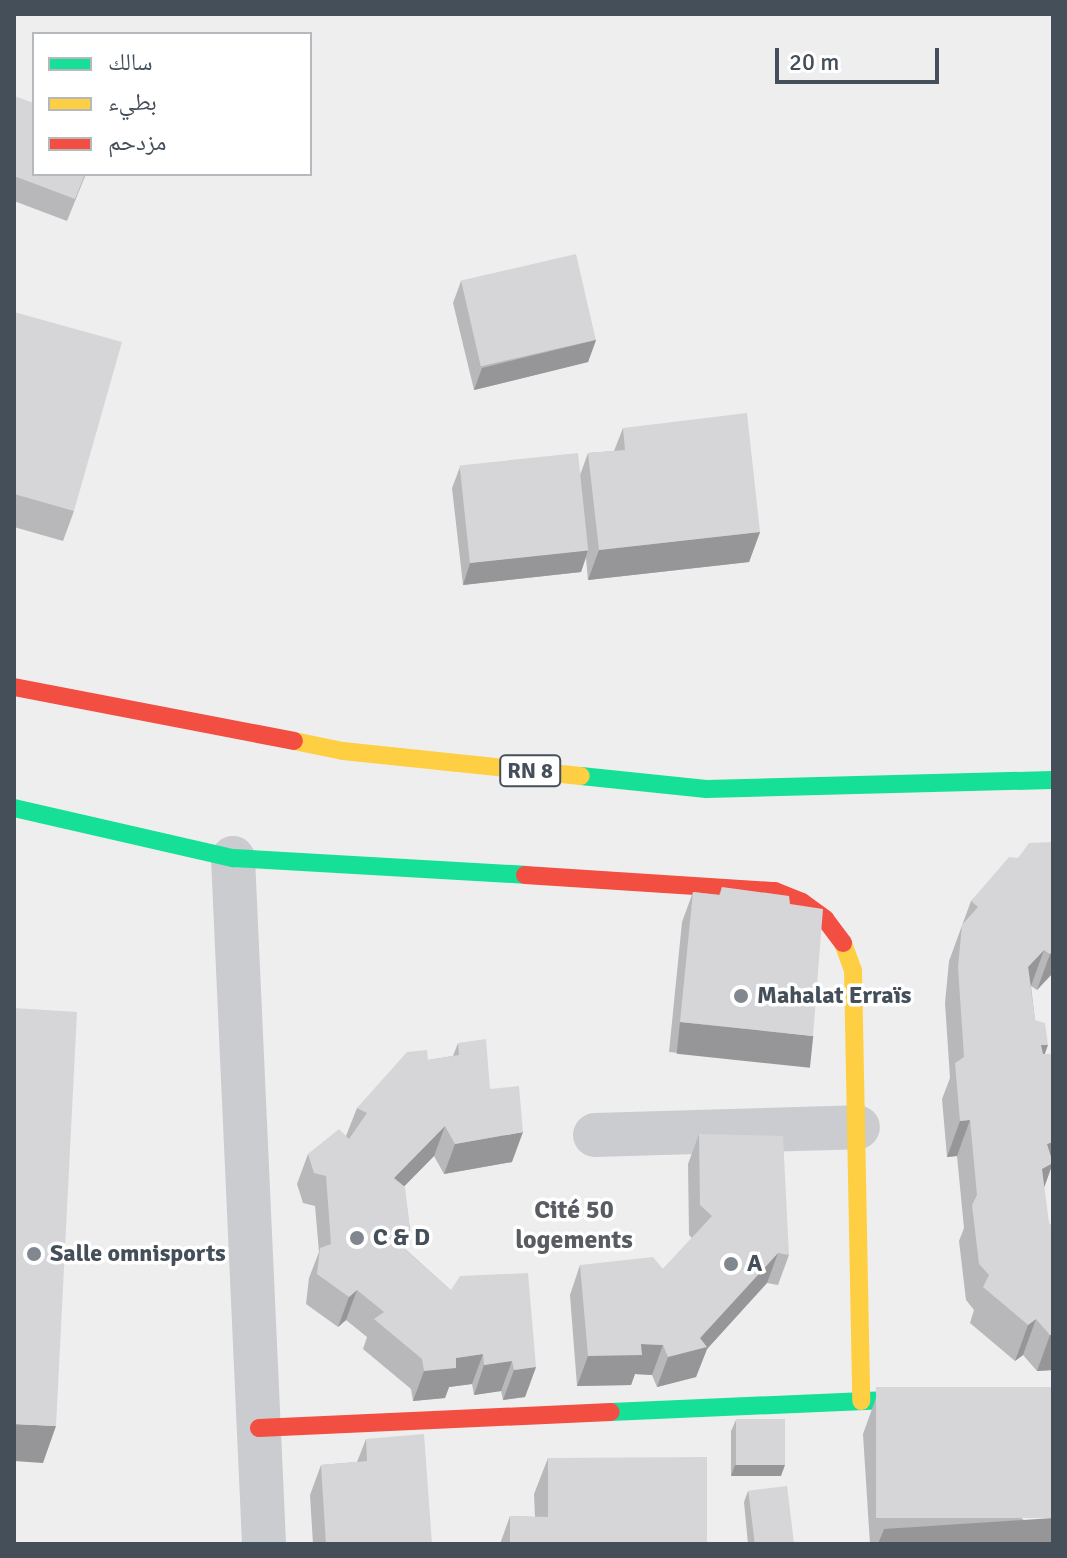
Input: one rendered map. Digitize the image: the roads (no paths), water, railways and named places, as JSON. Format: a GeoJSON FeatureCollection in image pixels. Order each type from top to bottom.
{"type":"FeatureCollection","features":[{"type":"Feature","properties":{"kind":"street","name":"RN 8"},"geometry":{"type":"LineString","coordinates":[[14,687],[343,751],[706,789],[1053,780]]}},
{"type":"Feature","properties":{"kind":"street"},"geometry":{"type":"LineString","coordinates":[[14,808],[233,858],[746,888],[775,891],[802,902],[825,919],[842,942],[853,970],[861,1401]]}},
{"type":"Feature","properties":{"kind":"street"},"geometry":{"type":"LineString","coordinates":[[233,858],[264,1544]]}},
{"type":"Feature","properties":{"kind":"street"},"geometry":{"type":"LineString","coordinates":[[595,1135],[858,1127]]}},
{"type":"Feature","properties":{"kind":"street"},"geometry":{"type":"LineString","coordinates":[[259,1428],[905,1400]]}},
{"type":"Feature","properties":{"kind":"place","name":"Mahalat Erraïs"},"geometry":{"type":"Point","coordinates":[741,996]}},
{"type":"Feature","properties":{"kind":"place","name":"C & D"},"geometry":{"type":"Point","coordinates":[357,1238]}},
{"type":"Feature","properties":{"kind":"place","name":"Salle omnisports"},"geometry":{"type":"Point","coordinates":[34,1254]}},
{"type":"Feature","properties":{"kind":"place","name":"A"},"geometry":{"type":"Point","coordinates":[731,1264]}},
{"type":"Feature","properties":{"kind":"district","name":"Cité 50 logements"},"geometry":{"type":"Point","coordinates":[574,1226]}}]}
